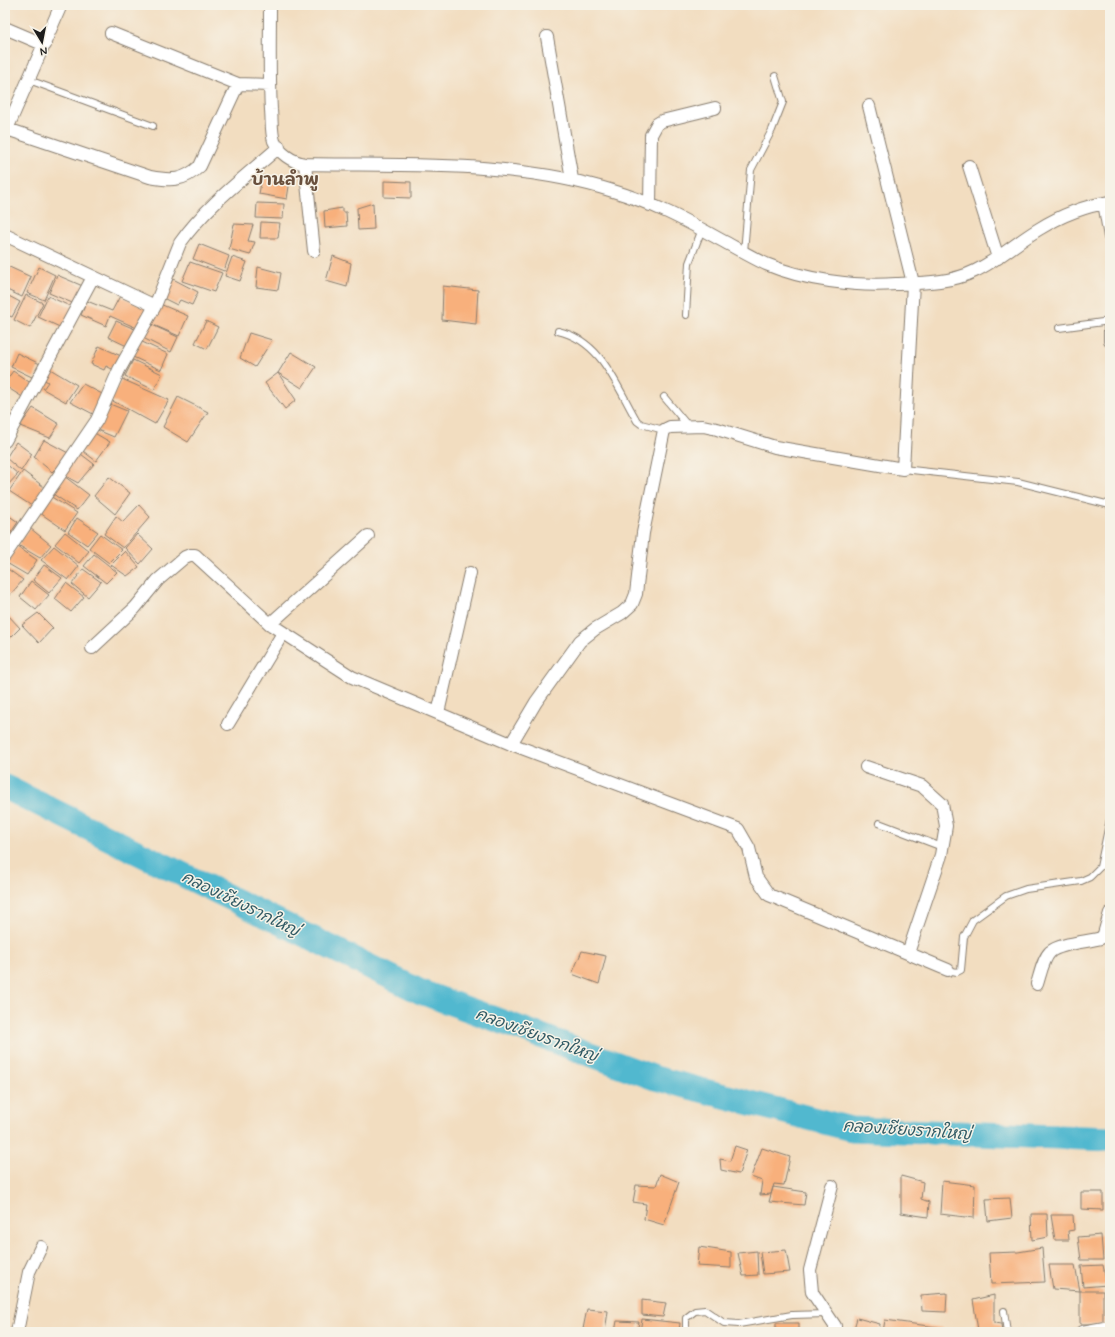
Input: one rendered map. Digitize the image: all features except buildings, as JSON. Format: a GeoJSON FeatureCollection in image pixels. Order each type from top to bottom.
{"type":"FeatureCollection","features":[{"type":"Feature","properties":{"kind":"street"},"geometry":{"type":"LineString","coordinates":[[60,5],[45,44],[6,131],[150,177],[168,180],[190,175],[200,166],[238,84]]}},
{"type":"Feature","properties":{"kind":"street"},"geometry":{"type":"LineString","coordinates":[[270,5],[270,85],[272,130],[274,141],[286,155],[295,162],[305,164],[484,168],[572,179],[615,191],[650,205],[702,229],[767,264],[828,282],[893,285],[943,281],[974,272],[998,258],[1038,230],[1058,219],[1107,202],[1110,237]]}},
{"type":"Feature","properties":{"kind":"street"},"geometry":{"type":"LineString","coordinates":[[5,28],[45,44]]}},
{"type":"Feature","properties":{"kind":"street"},"geometry":{"type":"LineString","coordinates":[[111,33],[238,84],[270,85]]}},
{"type":"Feature","properties":{"kind":"street"},"geometry":{"type":"LineString","coordinates":[[547,37],[572,179]]}},
{"type":"Feature","properties":{"kind":"street"},"geometry":{"type":"LineString","coordinates":[[511,744],[536,702],[580,641],[595,629],[622,613],[632,604],[636,594],[644,533],[664,430],[670,427],[703,426],[775,447],[903,469],[914,283],[869,106]]}},
{"type":"Feature","properties":{"kind":"street"},"geometry":{"type":"LineString","coordinates":[[650,205],[651,135],[654,128],[662,121],[715,108]]}},
{"type":"Feature","properties":{"kind":"street"},"geometry":{"type":"LineString","coordinates":[[5,555],[97,420],[119,370],[155,306],[180,243],[186,234],[203,215],[279,147]]}},
{"type":"Feature","properties":{"kind":"street"},"geometry":{"type":"LineString","coordinates":[[305,164],[314,251]]}},
{"type":"Feature","properties":{"kind":"street"},"geometry":{"type":"LineString","coordinates":[[969,166],[998,258]]}},
{"type":"Feature","properties":{"kind":"street"},"geometry":{"type":"LineString","coordinates":[[5,235],[155,306]]}},
{"type":"Feature","properties":{"kind":"street"},"geometry":{"type":"LineString","coordinates":[[5,440],[93,277]]}},
{"type":"Feature","properties":{"kind":"street"},"geometry":{"type":"LineString","coordinates":[[1110,327],[1110,341]]}},
{"type":"Feature","properties":{"kind":"street"},"geometry":{"type":"LineString","coordinates":[[270,624],[368,536]]}},
{"type":"Feature","properties":{"kind":"street"},"geometry":{"type":"LineString","coordinates":[[92,648],[135,608],[158,580],[190,555],[194,555],[270,624],[352,677],[511,744],[738,829],[749,848],[756,877],[768,895],[948,970]]}},
{"type":"Feature","properties":{"kind":"street"},"geometry":{"type":"LineString","coordinates":[[438,713],[470,573]]}},
{"type":"Feature","properties":{"kind":"street"},"geometry":{"type":"LineString","coordinates":[[228,724],[283,633]]}},
{"type":"Feature","properties":{"kind":"street"},"geometry":{"type":"LineString","coordinates":[[866,767],[922,786],[942,804],[946,826],[942,847],[908,954]]}},
{"type":"Feature","properties":{"kind":"street"},"geometry":{"type":"LineString","coordinates":[[1037,984],[1043,966],[1050,953],[1061,947],[1100,938],[1104,934],[1110,913]]}},
{"type":"Feature","properties":{"kind":"street"},"geometry":{"type":"LineString","coordinates":[[832,1186],[810,1270],[812,1292],[834,1326],[835,1332]]}},
{"type":"Feature","properties":{"kind":"street"},"geometry":{"type":"LineString","coordinates":[[17,1332],[29,1272],[41,1247]]}},
{"type":"Feature","properties":{"kind":"street"},"geometry":{"type":"LineString","coordinates":[[1082,1332],[1110,1327]]}},
{"type":"Feature","properties":{"kind":"lane"},"geometry":{"type":"LineString","coordinates":[[744,252],[751,170],[772,130],[783,102],[775,76]]}},
{"type":"Feature","properties":{"kind":"lane"},"geometry":{"type":"LineString","coordinates":[[29,80],[153,126]]}},
{"type":"Feature","properties":{"kind":"lane"},"geometry":{"type":"LineString","coordinates":[[686,315],[689,263],[702,229]]}},
{"type":"Feature","properties":{"kind":"lane"},"geometry":{"type":"LineString","coordinates":[[1060,328],[1110,321]]}},
{"type":"Feature","properties":{"kind":"lane"},"geometry":{"type":"LineString","coordinates":[[558,331],[578,337],[599,356],[606,364],[637,421],[641,424],[664,430]]}},
{"type":"Feature","properties":{"kind":"lane"},"geometry":{"type":"LineString","coordinates":[[664,397],[689,427]]}},
{"type":"Feature","properties":{"kind":"lane"},"geometry":{"type":"LineString","coordinates":[[903,469],[1018,482],[1110,505]]}},
{"type":"Feature","properties":{"kind":"lane"},"geometry":{"type":"LineString","coordinates":[[948,970],[957,972],[961,970],[964,937],[973,920],[1006,896],[1026,889],[1081,881],[1090,877],[1100,867],[1110,819]]}},
{"type":"Feature","properties":{"kind":"lane"},"geometry":{"type":"LineString","coordinates":[[879,823],[942,847]]}},
{"type":"Feature","properties":{"kind":"lane"},"geometry":{"type":"LineString","coordinates":[[686,1332],[686,1318],[695,1311],[705,1310],[724,1323],[739,1324],[792,1315],[826,1314]]}},
{"type":"Feature","properties":{"kind":"lane"},"geometry":{"type":"LineString","coordinates":[[1004,1311],[1007,1332]]}},
{"type":"Feature","properties":{"kind":"waterway","name":"คลองเชียงรากใหญ่"},"geometry":{"type":"LineString","coordinates":[[5,787],[421,992],[655,1078],[851,1129],[1110,1139]]}},
{"type":"Feature","properties":{"kind":"district","name":"บ้านลำพู"},"geometry":{"type":"Point","coordinates":[285,179]}}]}
